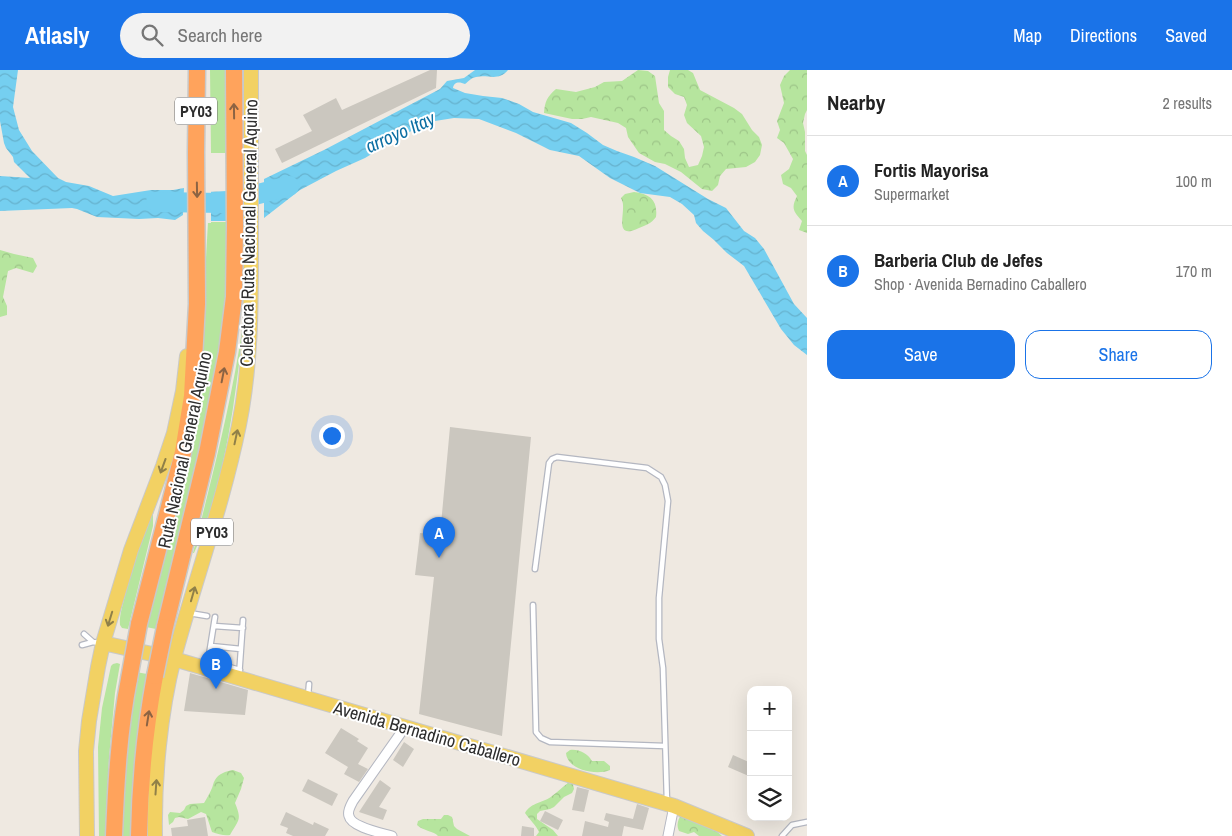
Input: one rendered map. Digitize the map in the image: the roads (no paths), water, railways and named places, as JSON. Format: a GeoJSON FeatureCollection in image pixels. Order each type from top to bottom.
{"type":"FeatureCollection","features":[{"type":"Feature","properties":{"kind":"highway","name":"Ruta Nacional General Aquino"},"geometry":{"type":"LineString","coordinates":[[114,836],[120,741],[129,679],[139,624],[183,452],[192,396],[197,304],[197,70]]}},
{"type":"Feature","properties":{"kind":"highway","name":"Ruta Nacional General Aquino"},"geometry":{"type":"LineString","coordinates":[[139,836],[139,806],[146,728],[154,676],[207,453],[228,352],[243,225],[234,152],[234,70]]}},
{"type":"Feature","properties":{"kind":"main road","name":"Colectora Ruta Nacional General Aquino"},"geometry":{"type":"LineString","coordinates":[[155,836],[154,818],[158,753],[166,694],[174,659],[226,482],[239,423],[248,362],[251,295],[243,225],[251,151],[251,70]]}},
{"type":"Feature","properties":{"kind":"main road","name":"PY03"},"geometry":{"type":"LineString","coordinates":[[88,836],[86,751],[92,695],[102,643],[131,550],[174,433],[183,391],[197,228]]}},
{"type":"Feature","properties":{"kind":"main road","name":"PY03"},"geometry":{"type":"LineString","coordinates":[[94,836],[94,768],[102,643]]}},
{"type":"Feature","properties":{"kind":"main road","name":"Avenida Bernadino Caballero"},"geometry":{"type":"LineString","coordinates":[[102,643],[208,665],[239,674],[308,699],[670,805],[747,836]]}},
{"type":"Feature","properties":{"kind":"street"},"geometry":{"type":"LineString","coordinates":[[392,836],[357,825],[350,819],[348,812],[353,801],[405,727]]}},
{"type":"Feature","properties":{"kind":"street"},"geometry":{"type":"LineString","coordinates":[[668,836],[670,805]]}},
{"type":"Feature","properties":{"kind":"lane"},"geometry":{"type":"LineString","coordinates":[[535,569],[549,464],[552,459],[557,457],[647,468],[661,477],[665,485],[668,501],[659,598],[659,639],[663,668],[665,746],[670,805]]}},
{"type":"Feature","properties":{"kind":"lane"},"geometry":{"type":"LineString","coordinates":[[533,604],[536,732],[541,738],[550,742],[665,746]]}},
{"type":"Feature","properties":{"kind":"lane"},"geometry":{"type":"LineString","coordinates":[[188,613],[207,616]]}},
{"type":"Feature","properties":{"kind":"lane"},"geometry":{"type":"LineString","coordinates":[[208,665],[216,617]]}},
{"type":"Feature","properties":{"kind":"lane"},"geometry":{"type":"LineString","coordinates":[[239,674],[243,620]]}},
{"type":"Feature","properties":{"kind":"lane"},"geometry":{"type":"LineString","coordinates":[[214,626],[243,628]]}},
{"type":"Feature","properties":{"kind":"lane"},"geometry":{"type":"LineString","coordinates":[[84,634],[102,643]]}},
{"type":"Feature","properties":{"kind":"lane"},"geometry":{"type":"LineString","coordinates":[[82,645],[102,643]]}},
{"type":"Feature","properties":{"kind":"lane"},"geometry":{"type":"LineString","coordinates":[[211,646],[241,649]]}},
{"type":"Feature","properties":{"kind":"lane"},"geometry":{"type":"LineString","coordinates":[[308,699],[309,684]]}},
{"type":"Feature","properties":{"kind":"lane"},"geometry":{"type":"LineString","coordinates":[[782,836],[792,825],[807,822]]}},
{"type":"Feature","properties":{"kind":"water"},"geometry":{"type":"Polygon","coordinates":[[[0,70],[18,70],[13,107],[19,130],[32,151],[58,178],[66,182],[89,186],[113,196],[151,190],[184,188],[183,215],[175,220],[97,217],[72,208],[0,211],[0,176],[30,178],[14,162],[4,143],[0,121],[0,70]]]}},
{"type":"Feature","properties":{"kind":"water"},"geometry":{"type":"Polygon","coordinates":[[[475,70],[508,70],[497,77],[480,76],[471,79],[465,84],[456,83],[453,88],[465,93],[502,98],[519,104],[533,112],[571,123],[603,145],[655,166],[726,208],[744,231],[755,238],[764,249],[794,304],[807,318],[807,355],[794,345],[781,329],[744,266],[703,231],[696,223],[694,215],[682,204],[670,197],[640,193],[610,178],[579,156],[550,150],[516,133],[479,119],[454,118],[435,121],[419,127],[365,158],[300,190],[264,218],[264,179],[440,89],[447,81],[464,78],[475,70]]]}},
{"type":"Feature","properties":{"kind":"water"},"geometry":{"type":"Polygon","coordinates":[[[227,191],[227,221],[207,221],[207,192],[227,191]]]}},
{"type":"Feature","properties":{"kind":"waterway","name":"arroyo Itay"},"geometry":{"type":"LineString","coordinates":[[156,202],[224,203],[289,186]]}},
{"type":"Feature","properties":{"kind":"place","name":"Fortis Mayorisa"},"geometry":{"type":"Point","coordinates":[439,558]}},
{"type":"Feature","properties":{"kind":"place","name":"Barberia Club de Jefes"},"geometry":{"type":"Point","coordinates":[216,689]}}]}
